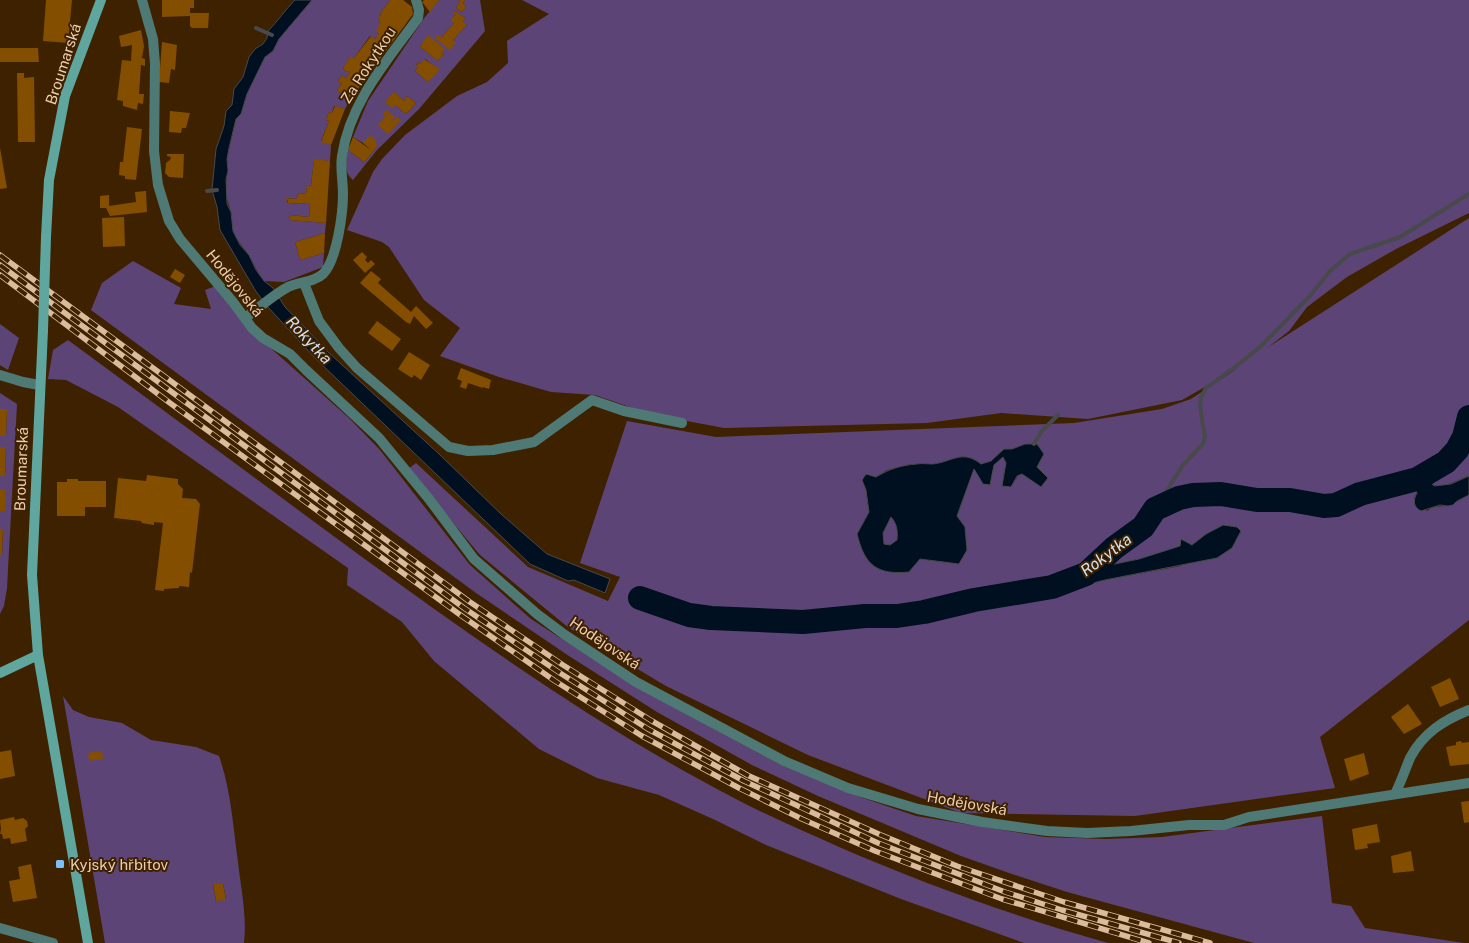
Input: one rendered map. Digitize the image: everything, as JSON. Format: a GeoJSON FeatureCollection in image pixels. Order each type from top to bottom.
{"type":"FeatureCollection","features":[{"type":"Feature","properties":{"kind":"street","name":"Broumarská"},"geometry":{"type":"LineString","coordinates":[[88,943],[38,655],[32,575],[49,180],[65,96],[101,0]]}},
{"type":"Feature","properties":{"kind":"street","name":"Hodějovská"},"geometry":{"type":"LineString","coordinates":[[142,0],[153,39],[155,64],[153,109],[158,184],[169,221],[180,239],[252,328],[263,338],[290,354],[379,438],[429,499],[474,559],[537,614],[636,682],[784,761],[848,788],[918,809],[1047,831],[1087,833],[1131,832],[1189,825],[1224,825],[1249,817],[1469,783]]}},
{"type":"Feature","properties":{"kind":"street","name":"Za Rokytkou"},"geometry":{"type":"LineString","coordinates":[[245,318],[280,292],[295,284],[314,280],[325,273],[332,258],[342,220],[342,156],[348,128],[362,96],[418,18],[419,10],[416,0]]}},
{"type":"Feature","properties":{"kind":"street"},"geometry":{"type":"LineString","coordinates":[[304,283],[318,321],[339,348],[357,368],[449,447],[468,451],[493,450],[534,442],[592,400],[624,411],[682,423]]}},
{"type":"Feature","properties":{"kind":"street"},"geometry":{"type":"LineString","coordinates":[[0,375],[39,385]]}},
{"type":"Feature","properties":{"kind":"street"},"geometry":{"type":"LineString","coordinates":[[0,673],[38,655]]}},
{"type":"Feature","properties":{"kind":"street"},"geometry":{"type":"LineString","coordinates":[[1395,794],[1410,758],[1420,742],[1435,727],[1453,716],[1469,710]]}},
{"type":"Feature","properties":{"kind":"street"},"geometry":{"type":"LineString","coordinates":[[0,928],[54,943]]}},
{"type":"Feature","properties":{"kind":"shaded area"},"geometry":{"type":"Polygon","coordinates":[[[312,0],[390,0],[378,20],[381,23],[379,33],[375,39],[370,36],[354,58],[351,57],[343,68],[345,71],[350,72],[346,78],[342,75],[338,81],[342,84],[337,90],[350,100],[345,109],[334,106],[332,113],[329,112],[326,120],[329,121],[321,141],[331,145],[330,161],[314,160],[311,186],[307,185],[306,194],[299,193],[296,199],[286,198],[288,203],[310,204],[309,217],[290,215],[289,220],[326,223],[325,233],[295,242],[300,260],[324,253],[323,267],[284,282],[264,281],[233,232],[232,214],[226,193],[227,159],[236,119],[241,114],[247,94],[265,57],[273,51],[279,39],[312,0]]]}},
{"type":"Feature","properties":{"kind":"shaded area"},"geometry":{"type":"Polygon","coordinates":[[[439,0],[459,0],[456,8],[462,12],[466,6],[463,3],[465,0],[480,0],[485,31],[419,109],[377,150],[353,180],[346,170],[348,150],[364,162],[378,146],[363,143],[353,137],[368,101],[425,17],[439,0]],[[455,11],[454,23],[441,38],[435,38],[456,42],[453,40],[467,25],[462,23],[465,18],[455,11]],[[428,36],[420,47],[438,61],[444,54],[442,52],[444,49],[428,36]],[[425,59],[421,64],[418,62],[416,65],[418,67],[415,71],[428,82],[436,67],[425,59]],[[394,92],[395,105],[406,114],[416,103],[407,96],[404,101],[394,92]]]}},
{"type":"Feature","properties":{"kind":"shaded area"},"geometry":{"type":"Polygon","coordinates":[[[522,0],[1469,0],[1469,213],[1396,249],[1347,277],[1307,307],[1289,331],[1267,348],[1469,218],[1469,476],[1446,485],[1436,486],[1431,484],[1432,470],[1406,482],[1415,488],[1417,493],[1414,498],[1427,511],[1434,507],[1450,505],[1469,495],[1469,620],[1320,737],[1335,788],[1135,816],[961,813],[808,755],[666,686],[569,628],[480,555],[408,469],[416,463],[528,567],[608,601],[620,577],[580,563],[627,421],[716,437],[1074,423],[1162,409],[1191,399],[1238,368],[1182,400],[1088,419],[1001,413],[927,423],[724,428],[650,414],[595,395],[551,392],[499,377],[440,356],[460,328],[424,300],[389,247],[382,242],[347,230],[373,172],[382,159],[405,135],[457,96],[487,82],[508,63],[507,41],[549,14],[522,0]],[[1025,444],[1012,449],[1004,449],[991,461],[981,464],[944,462],[911,464],[887,470],[876,477],[863,480],[869,512],[857,534],[919,559],[959,564],[965,527],[957,516],[974,468],[994,465],[1003,457],[1006,463],[1003,477],[1011,487],[1018,476],[1022,474],[1031,479],[1037,467],[1037,444],[1025,444]],[[1206,534],[1192,545],[1180,546],[1139,559],[1105,566],[1094,563],[1085,569],[1054,582],[1065,590],[1105,580],[1181,566],[1206,534]]]}},
{"type":"Feature","properties":{"kind":"shaded area"},"geometry":{"type":"Polygon","coordinates":[[[133,261],[181,288],[174,304],[211,309],[205,290],[216,286],[247,327],[349,418],[380,450],[470,565],[531,619],[634,686],[779,764],[863,798],[916,816],[1045,837],[1105,839],[1162,837],[1322,816],[1332,903],[1351,906],[1365,928],[1464,943],[1254,943],[1067,892],[961,856],[818,796],[752,765],[657,712],[569,656],[476,593],[91,310],[102,283],[133,261]]]}},
{"type":"Feature","properties":{"kind":"shaded area"},"geometry":{"type":"Polygon","coordinates":[[[0,324],[19,338],[8,370],[0,365],[0,324]]]}},
{"type":"Feature","properties":{"kind":"shaded area"},"geometry":{"type":"Polygon","coordinates":[[[68,340],[452,622],[590,715],[685,772],[760,811],[872,861],[1006,911],[1108,943],[1024,943],[901,899],[766,845],[659,795],[597,778],[539,749],[434,661],[402,622],[347,585],[348,568],[118,407],[66,380],[48,379],[53,350],[68,340]]]}},
{"type":"Feature","properties":{"kind":"shaded area"},"geometry":{"type":"Polygon","coordinates":[[[0,393],[17,404],[7,588],[4,606],[0,614],[0,556],[2,556],[3,530],[0,529],[0,511],[5,489],[0,489],[0,476],[5,476],[6,447],[0,447],[0,436],[6,435],[7,410],[0,409],[0,393]]]}},
{"type":"Feature","properties":{"kind":"shaded area"},"geometry":{"type":"Polygon","coordinates":[[[891,516],[896,524],[897,540],[890,545],[884,544],[883,533],[891,516]]]}},
{"type":"Feature","properties":{"kind":"shaded area"},"geometry":{"type":"Polygon","coordinates":[[[63,696],[73,710],[89,717],[122,723],[151,740],[196,747],[219,756],[229,795],[243,902],[244,943],[105,943],[63,696]],[[223,883],[213,885],[216,901],[226,899],[223,883]]]}},
{"type":"Feature","properties":{"kind":"water"},"geometry":{"type":"Polygon","coordinates":[[[295,0],[312,0],[279,39],[273,51],[265,57],[247,94],[241,114],[236,119],[229,148],[226,179],[227,204],[231,212],[233,231],[240,245],[249,255],[256,270],[264,281],[273,288],[285,307],[328,352],[501,514],[547,554],[610,579],[605,593],[574,580],[568,581],[530,564],[315,358],[267,306],[255,290],[220,230],[217,207],[212,190],[216,149],[224,126],[226,111],[232,105],[234,89],[243,77],[249,57],[255,49],[263,44],[267,38],[268,31],[295,0]]]}},
{"type":"Feature","properties":{"kind":"water"},"geometry":{"type":"Polygon","coordinates":[[[1025,444],[1037,444],[1044,454],[1037,467],[1048,478],[1041,487],[1022,474],[1017,476],[1011,487],[1002,486],[1006,463],[1003,457],[994,465],[990,485],[983,484],[974,469],[957,516],[965,527],[967,550],[959,564],[920,559],[909,572],[898,573],[881,570],[869,561],[860,545],[857,534],[869,512],[866,490],[862,480],[866,474],[876,477],[901,466],[940,463],[962,457],[968,457],[981,464],[991,461],[1004,449],[1012,449],[1025,444]],[[891,517],[883,533],[884,544],[890,545],[897,540],[897,528],[891,517]]]}},
{"type":"Feature","properties":{"kind":"water"},"geometry":{"type":"Polygon","coordinates":[[[1433,470],[1430,481],[1434,486],[1451,484],[1469,476],[1469,495],[1453,505],[1440,505],[1421,511],[1418,509],[1415,503],[1417,493],[1415,488],[1405,482],[1433,470]]]}},
{"type":"Feature","properties":{"kind":"water"},"geometry":{"type":"Polygon","coordinates":[[[1223,525],[1237,527],[1241,531],[1232,548],[1217,558],[1105,580],[1065,590],[1054,582],[1085,569],[1094,563],[1105,566],[1139,559],[1180,546],[1181,539],[1192,545],[1206,534],[1223,525]]]}},
{"type":"Feature","properties":{"kind":"building"},"geometry":{"type":"Polygon","coordinates":[[[46,0],[72,0],[68,43],[43,41],[46,0]]]}},
{"type":"Feature","properties":{"kind":"building"},"geometry":{"type":"Polygon","coordinates":[[[162,0],[194,0],[194,8],[190,8],[190,13],[209,13],[208,28],[192,28],[190,26],[190,16],[162,17],[162,0]]]}},
{"type":"Feature","properties":{"kind":"building"},"geometry":{"type":"Polygon","coordinates":[[[390,0],[403,0],[412,7],[413,14],[350,100],[337,90],[342,84],[338,81],[342,75],[346,78],[350,72],[345,71],[343,68],[351,56],[354,58],[371,36],[375,39],[379,33],[376,30],[381,23],[378,20],[380,14],[390,0]]]}},
{"type":"Feature","properties":{"kind":"building"},"geometry":{"type":"Polygon","coordinates":[[[424,0],[439,0],[430,12],[422,2],[424,0]]]}},
{"type":"Feature","properties":{"kind":"building"},"geometry":{"type":"Polygon","coordinates":[[[459,0],[465,0],[463,3],[466,6],[462,12],[456,8],[459,0]]]}},
{"type":"Feature","properties":{"kind":"building"},"geometry":{"type":"Polygon","coordinates":[[[455,11],[465,18],[463,22],[467,25],[453,40],[456,42],[450,50],[435,38],[438,35],[441,38],[454,23],[451,20],[455,15],[453,13],[455,11]]]}},
{"type":"Feature","properties":{"kind":"building"},"geometry":{"type":"Polygon","coordinates":[[[141,30],[144,46],[142,58],[145,59],[145,66],[141,65],[139,94],[144,94],[143,104],[138,103],[137,110],[123,106],[123,101],[117,100],[122,60],[131,61],[132,45],[121,47],[119,36],[141,30]]]}},
{"type":"Feature","properties":{"kind":"building"},"geometry":{"type":"Polygon","coordinates":[[[428,35],[445,49],[442,52],[444,54],[438,61],[420,47],[428,35]]]}},
{"type":"Feature","properties":{"kind":"building"},"geometry":{"type":"Polygon","coordinates":[[[162,42],[177,45],[175,70],[171,69],[169,83],[159,82],[162,42]]]}},
{"type":"Feature","properties":{"kind":"building"},"geometry":{"type":"Polygon","coordinates":[[[0,48],[38,48],[39,62],[0,62],[0,48]]]}},
{"type":"Feature","properties":{"kind":"building"},"geometry":{"type":"Polygon","coordinates":[[[424,59],[440,69],[428,82],[415,71],[418,67],[416,66],[418,62],[421,64],[424,59]]]}},
{"type":"Feature","properties":{"kind":"building"},"geometry":{"type":"Polygon","coordinates":[[[17,73],[24,73],[24,78],[34,77],[35,142],[18,142],[17,73]]]}},
{"type":"Feature","properties":{"kind":"building"},"geometry":{"type":"Polygon","coordinates":[[[394,92],[404,101],[407,96],[416,103],[406,114],[395,105],[392,108],[385,102],[394,92]]]}},
{"type":"Feature","properties":{"kind":"building"},"geometry":{"type":"Polygon","coordinates":[[[335,106],[345,109],[331,145],[321,142],[329,121],[326,120],[329,112],[332,113],[335,106]]]}},
{"type":"Feature","properties":{"kind":"building"},"geometry":{"type":"Polygon","coordinates":[[[386,110],[395,117],[393,121],[397,117],[401,120],[388,134],[378,125],[385,117],[383,114],[386,110]]]}},
{"type":"Feature","properties":{"kind":"building"},"geometry":{"type":"Polygon","coordinates":[[[170,111],[190,113],[186,128],[182,128],[181,133],[169,132],[170,111]]]}},
{"type":"Feature","properties":{"kind":"building"},"geometry":{"type":"Polygon","coordinates":[[[127,127],[142,129],[136,180],[125,179],[125,176],[119,175],[120,162],[123,162],[127,127]]]}},
{"type":"Feature","properties":{"kind":"building"},"geometry":{"type":"Polygon","coordinates":[[[370,135],[377,141],[375,143],[378,146],[364,162],[348,150],[353,137],[371,150],[363,143],[370,135]]]}},
{"type":"Feature","properties":{"kind":"building"},"geometry":{"type":"Polygon","coordinates":[[[0,148],[7,188],[0,189],[0,148]]]}},
{"type":"Feature","properties":{"kind":"building"},"geometry":{"type":"Polygon","coordinates":[[[167,154],[184,154],[183,178],[169,177],[165,173],[166,163],[171,157],[167,156],[167,154]]]}},
{"type":"Feature","properties":{"kind":"building"},"geometry":{"type":"Polygon","coordinates":[[[314,159],[330,161],[326,223],[289,220],[290,215],[309,217],[310,204],[288,203],[286,198],[296,199],[299,193],[306,194],[307,185],[311,186],[314,159]]]}},
{"type":"Feature","properties":{"kind":"building"},"geometry":{"type":"Polygon","coordinates":[[[146,191],[147,212],[110,216],[106,208],[100,208],[100,196],[109,195],[109,206],[136,202],[135,192],[146,191]]]}},
{"type":"Feature","properties":{"kind":"building"},"geometry":{"type":"Polygon","coordinates":[[[124,217],[125,246],[103,247],[102,218],[124,217]]]}},
{"type":"Feature","properties":{"kind":"building"},"geometry":{"type":"Polygon","coordinates":[[[325,233],[324,253],[300,260],[295,242],[325,233]]]}},
{"type":"Feature","properties":{"kind":"building"},"geometry":{"type":"Polygon","coordinates":[[[362,252],[367,257],[365,260],[368,263],[371,260],[375,264],[365,273],[353,260],[362,252]]]}},
{"type":"Feature","properties":{"kind":"building"},"geometry":{"type":"Polygon","coordinates":[[[175,269],[185,275],[180,283],[170,277],[175,269]]]}},
{"type":"Feature","properties":{"kind":"building"},"geometry":{"type":"Polygon","coordinates":[[[371,271],[381,279],[378,283],[411,312],[416,306],[433,323],[426,329],[414,316],[410,324],[406,322],[360,283],[371,271]]]}},
{"type":"Feature","properties":{"kind":"building"},"geometry":{"type":"Polygon","coordinates":[[[377,321],[401,339],[392,351],[368,333],[377,321]]]}},
{"type":"Feature","properties":{"kind":"building"},"geometry":{"type":"Polygon","coordinates":[[[409,352],[430,365],[421,380],[414,375],[412,378],[398,369],[409,352]]]}},
{"type":"Feature","properties":{"kind":"building"},"geometry":{"type":"Polygon","coordinates":[[[461,368],[491,380],[489,389],[468,383],[466,389],[460,387],[462,381],[457,379],[461,368]]]}},
{"type":"Feature","properties":{"kind":"building"},"geometry":{"type":"Polygon","coordinates":[[[0,409],[7,409],[6,436],[0,436],[0,409]]]}},
{"type":"Feature","properties":{"kind":"building"},"geometry":{"type":"Polygon","coordinates":[[[0,447],[6,447],[5,476],[0,476],[0,447]]]}},
{"type":"Feature","properties":{"kind":"building"},"geometry":{"type":"Polygon","coordinates":[[[147,475],[178,479],[178,484],[183,489],[182,498],[196,499],[200,504],[189,587],[179,586],[179,588],[164,589],[164,591],[155,590],[163,523],[154,522],[154,525],[142,523],[141,521],[114,518],[118,478],[146,481],[147,475]]]}},
{"type":"Feature","properties":{"kind":"building"},"geometry":{"type":"Polygon","coordinates":[[[67,479],[106,481],[106,507],[85,507],[85,516],[57,516],[57,482],[67,482],[67,479]]]}},
{"type":"Feature","properties":{"kind":"building"},"geometry":{"type":"Polygon","coordinates":[[[0,489],[5,489],[5,511],[0,511],[0,489]]]}},
{"type":"Feature","properties":{"kind":"building"},"geometry":{"type":"Polygon","coordinates":[[[0,529],[3,529],[2,556],[0,556],[0,529]]]}},
{"type":"Feature","properties":{"kind":"building"},"geometry":{"type":"Polygon","coordinates":[[[1450,678],[1459,699],[1440,707],[1431,687],[1450,678]]]}},
{"type":"Feature","properties":{"kind":"building"},"geometry":{"type":"Polygon","coordinates":[[[1408,704],[1422,724],[1404,734],[1391,717],[1408,704]]]}},
{"type":"Feature","properties":{"kind":"building"},"geometry":{"type":"Polygon","coordinates":[[[1461,741],[1462,743],[1469,742],[1469,764],[1450,766],[1446,747],[1456,745],[1456,742],[1461,741]]]}},
{"type":"Feature","properties":{"kind":"building"},"geometry":{"type":"Polygon","coordinates":[[[11,750],[15,776],[0,779],[0,752],[11,750]]]}},
{"type":"Feature","properties":{"kind":"building"},"geometry":{"type":"Polygon","coordinates":[[[102,751],[103,759],[89,761],[88,753],[102,751]]]}},
{"type":"Feature","properties":{"kind":"building"},"geometry":{"type":"Polygon","coordinates":[[[1364,753],[1369,774],[1350,781],[1344,759],[1364,753]]]}},
{"type":"Feature","properties":{"kind":"building"},"geometry":{"type":"Polygon","coordinates":[[[1469,801],[1469,822],[1464,823],[1461,802],[1469,801]]]}},
{"type":"Feature","properties":{"kind":"building"},"geometry":{"type":"Polygon","coordinates":[[[14,817],[15,820],[23,818],[27,821],[28,826],[25,829],[27,841],[11,844],[10,838],[3,839],[2,834],[0,834],[0,820],[14,817]]]}},
{"type":"Feature","properties":{"kind":"building"},"geometry":{"type":"Polygon","coordinates":[[[1377,824],[1380,842],[1367,844],[1368,848],[1355,850],[1352,829],[1377,824]]]}},
{"type":"Feature","properties":{"kind":"building"},"geometry":{"type":"Polygon","coordinates":[[[1411,851],[1414,871],[1393,873],[1391,856],[1411,851]]]}},
{"type":"Feature","properties":{"kind":"building"},"geometry":{"type":"Polygon","coordinates":[[[31,864],[37,898],[13,902],[9,881],[20,879],[18,867],[31,864]]]}},
{"type":"Feature","properties":{"kind":"building"},"geometry":{"type":"Polygon","coordinates":[[[223,883],[226,900],[216,901],[213,884],[223,883]]]}},
{"type":"Feature","properties":{"kind":"waterway"},"geometry":{"type":"LineString","coordinates":[[256,28],[272,35]]}},
{"type":"Feature","properties":{"kind":"waterway"},"geometry":{"type":"LineString","coordinates":[[207,191],[217,190]]}},
{"type":"Feature","properties":{"kind":"waterway"},"geometry":{"type":"LineString","coordinates":[[1155,509],[1183,465],[1203,444],[1205,437],[1200,407],[1201,397],[1206,388],[1260,347],[1309,297],[1330,271],[1350,254],[1400,237],[1469,194]]}},
{"type":"Feature","properties":{"kind":"waterway"},"geometry":{"type":"LineString","coordinates":[[1034,444],[1041,432],[1058,415]]}},
{"type":"Feature","properties":{"kind":"waterway","name":"Rokytka"},"geometry":{"type":"LineString","coordinates":[[640,598],[689,615],[711,618],[803,622],[865,616],[897,616],[924,612],[974,600],[1052,587],[1086,574],[1114,548],[1143,527],[1155,509],[1179,498],[1193,495],[1221,494],[1257,500],[1290,500],[1324,506],[1336,505],[1360,494],[1417,479],[1446,462],[1457,450],[1464,437],[1469,417]]}},
{"type":"Feature","properties":{"kind":"railway"},"geometry":{"type":"LineString","coordinates":[[0,255],[470,602],[563,665],[652,721],[747,775],[881,835],[957,866],[1064,902],[1210,943]]}},
{"type":"Feature","properties":{"kind":"railway"},"geometry":{"type":"LineString","coordinates":[[0,265],[464,608],[560,673],[648,729],[744,781],[878,843],[1005,892],[1179,943]]}},
{"type":"Feature","properties":{"kind":"railway"},"geometry":{"type":"LineString","coordinates":[[0,275],[170,403],[459,614],[555,681],[642,736],[739,788],[802,819],[875,851],[1002,899],[1149,943]]}},
{"type":"Feature","properties":{"kind":"place","name":"Kyjský hřbitov"},"geometry":{"type":"Point","coordinates":[60,864]}}]}
